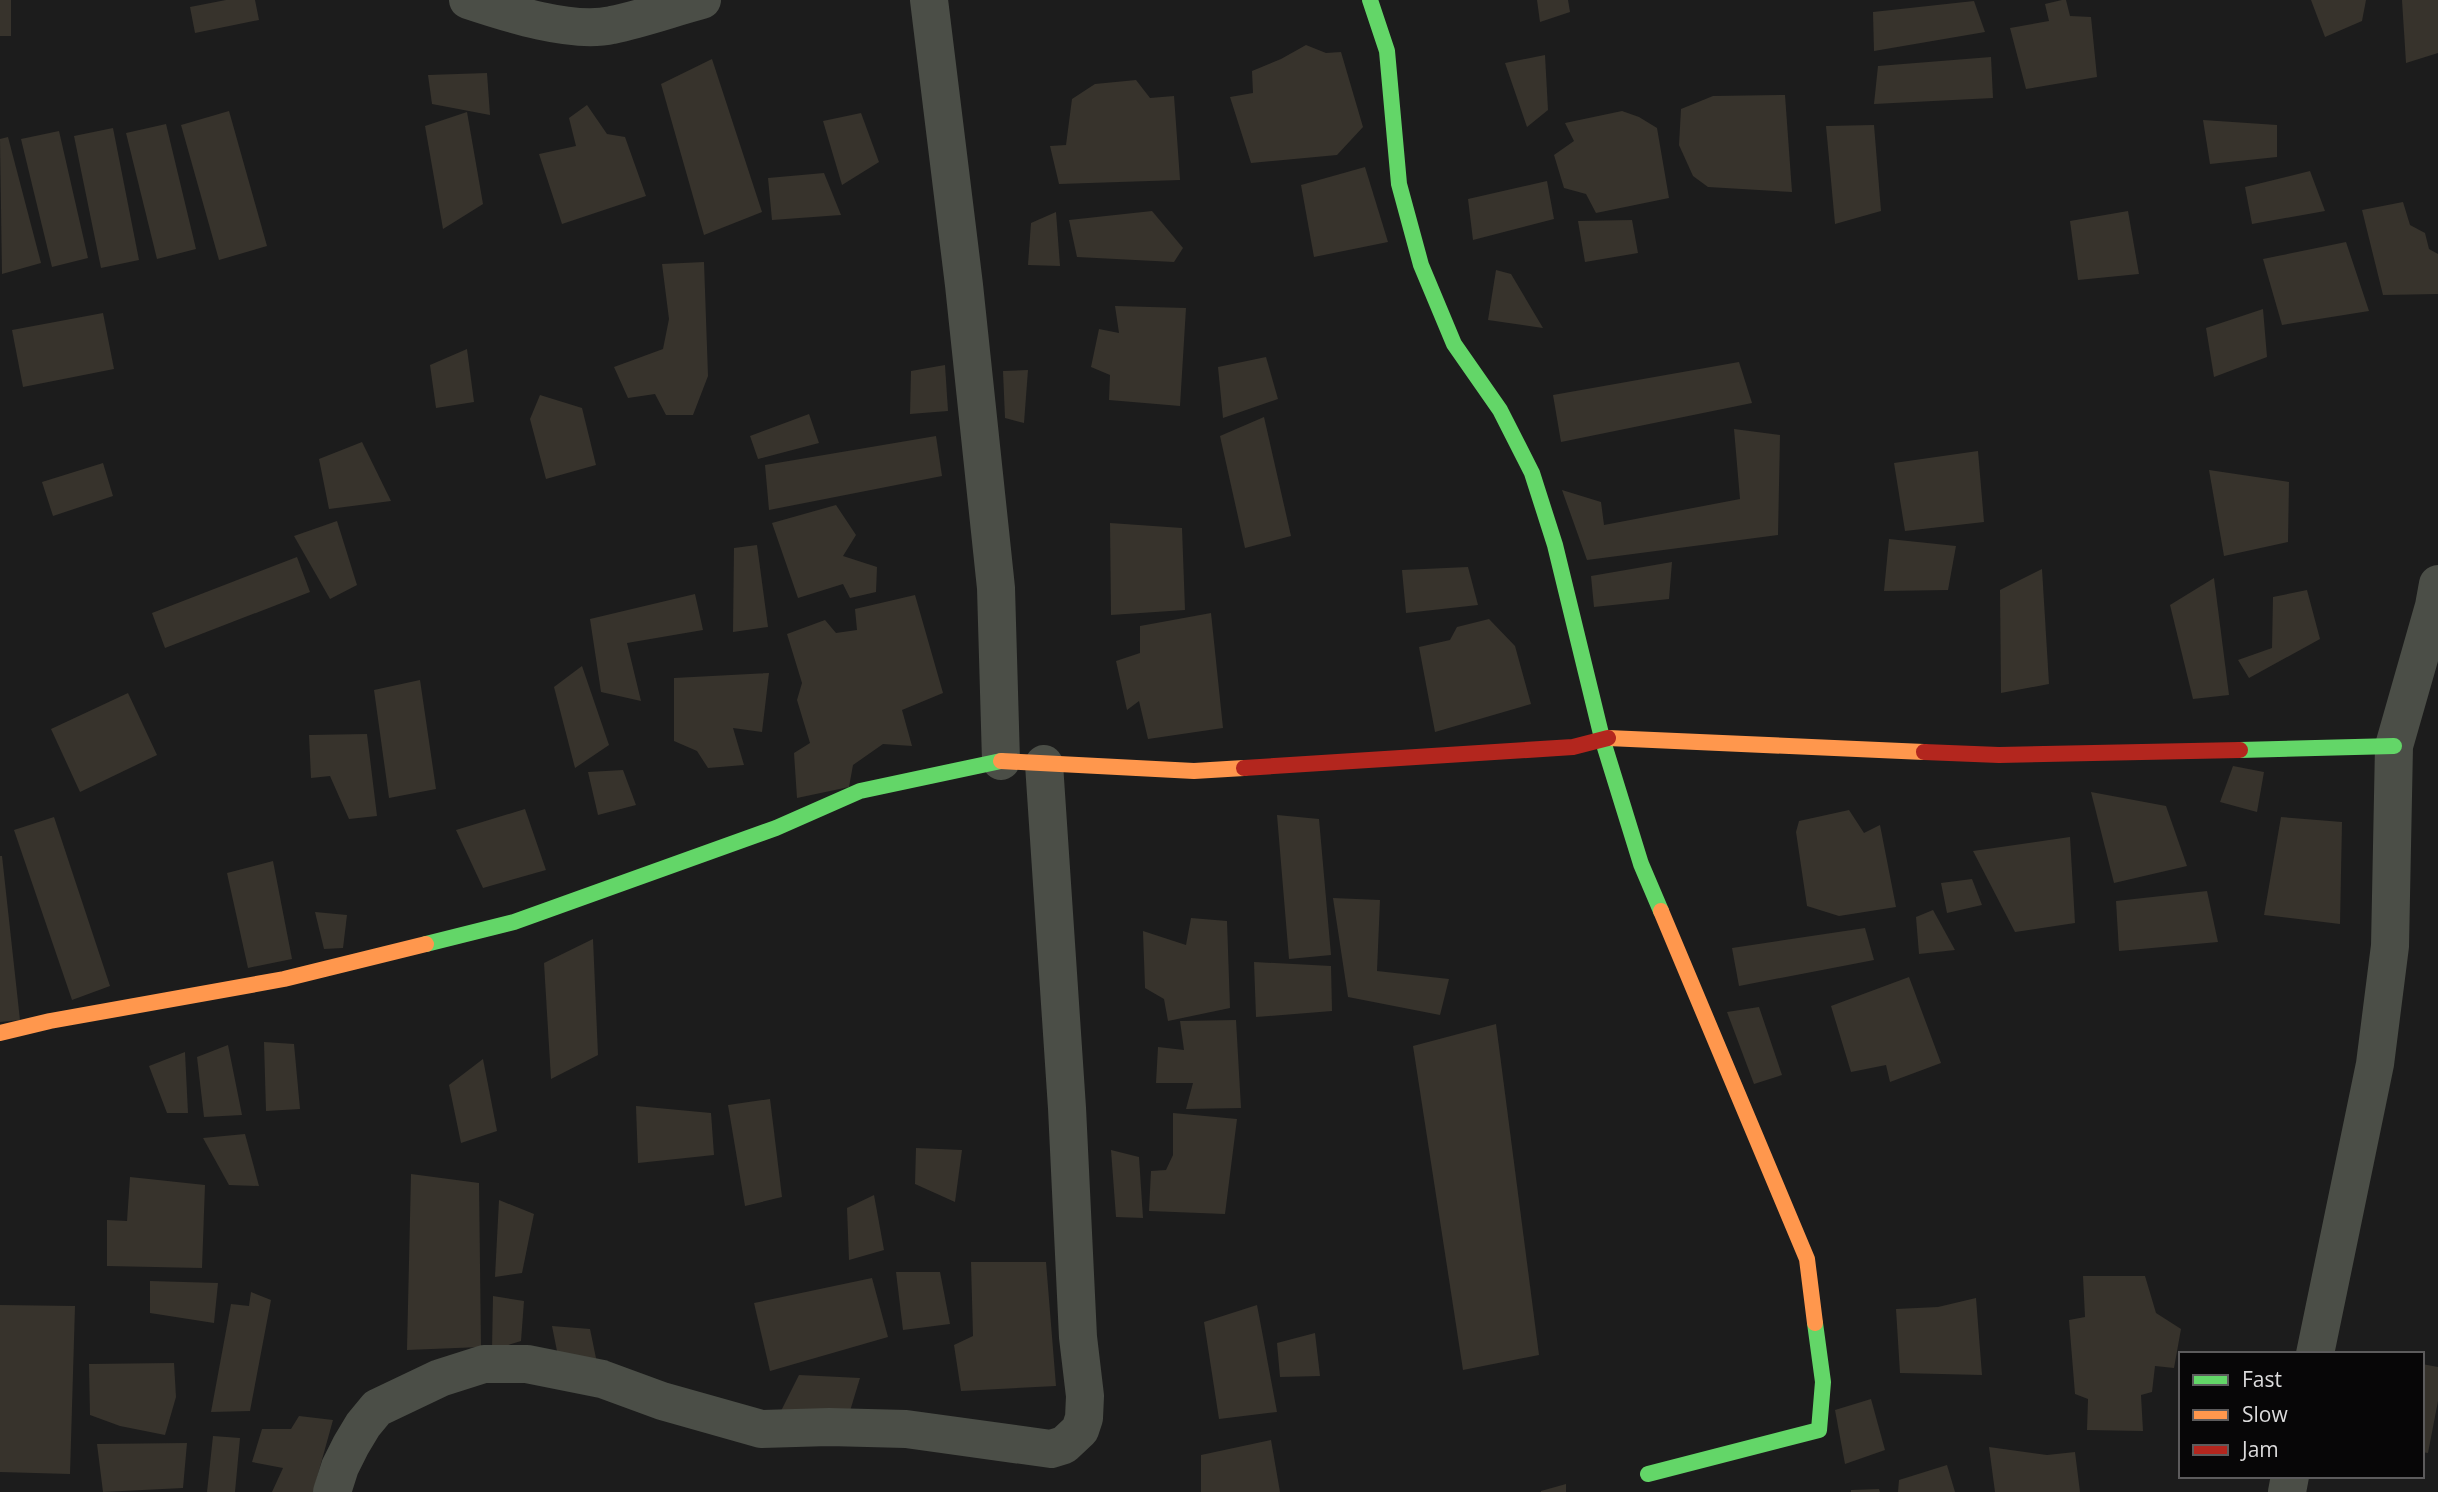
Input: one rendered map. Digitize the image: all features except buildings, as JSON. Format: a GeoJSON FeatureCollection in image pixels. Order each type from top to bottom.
{"type":"FeatureCollection","features":[{"type":"Feature","properties":{"kind":"street"},"geometry":{"type":"LineString","coordinates":[[468,0],[510,14],[566,25],[610,26],[702,0]]}},
{"type":"Feature","properties":{"kind":"street"},"geometry":{"type":"LineString","coordinates":[[929,0],[964,285],[996,588],[1001,761]]}},
{"type":"Feature","properties":{"kind":"street"},"geometry":{"type":"LineString","coordinates":[[1370,0],[1387,51],[1399,184],[1421,265],[1454,344],[1500,410],[1532,473],[1555,545],[1602,738],[1641,864],[1807,1259],[1823,1382],[1819,1430],[1648,1474]]}},
{"type":"Feature","properties":{"kind":"street"},"geometry":{"type":"LineString","coordinates":[[2315,1352],[2356,1162],[2380,1024],[2390,946],[2394,746],[2438,584]]}},
{"type":"Feature","properties":{"kind":"street"},"geometry":{"type":"LineString","coordinates":[[0,1033],[63,1018],[284,979],[514,922],[776,828],[860,790],[1001,761],[1194,771],[1573,747],[1602,738],[1999,755],[2394,746]]}},
{"type":"Feature","properties":{"kind":"street"},"geometry":{"type":"LineString","coordinates":[[331,1492],[340,1467],[363,1424],[377,1408],[440,1378],[484,1364],[527,1364],[602,1379],[662,1401],[761,1429],[906,1429],[1051,1449],[1071,1440],[1080,1430],[1084,1418],[1085,1396],[1078,1337],[1067,1108],[1044,764]]}},
{"type":"Feature","properties":{"kind":"traffic: fast"},"geometry":{"type":"LineString","coordinates":[[1370,0],[1387,51],[1399,184],[1421,265],[1454,344],[1500,410],[1532,473],[1555,545],[1602,738],[1641,864],[1661,911]]}},
{"type":"Feature","properties":{"kind":"traffic: fast"},"geometry":{"type":"LineString","coordinates":[[2240,750],[2394,746]]}},
{"type":"Feature","properties":{"kind":"traffic: fast"},"geometry":{"type":"LineString","coordinates":[[426,944],[514,922],[776,828],[860,791],[1001,761]]}},
{"type":"Feature","properties":{"kind":"traffic: fast"},"geometry":{"type":"LineString","coordinates":[[1648,1474],[1819,1430],[1823,1382],[1815,1323]]}},
{"type":"Feature","properties":{"kind":"traffic: slow"},"geometry":{"type":"LineString","coordinates":[[1608,738],[1924,752]]}},
{"type":"Feature","properties":{"kind":"traffic: slow"},"geometry":{"type":"LineString","coordinates":[[1001,761],[1194,771],[1244,768]]}},
{"type":"Feature","properties":{"kind":"traffic: slow"},"geometry":{"type":"LineString","coordinates":[[1661,911],[1807,1259],[1815,1323]]}},
{"type":"Feature","properties":{"kind":"traffic: slow"},"geometry":{"type":"LineString","coordinates":[[0,1033],[50,1021],[284,979],[426,944]]}},
{"type":"Feature","properties":{"kind":"traffic: jam"},"geometry":{"type":"LineString","coordinates":[[1244,768],[1573,747],[1608,738]]}},
{"type":"Feature","properties":{"kind":"traffic: jam"},"geometry":{"type":"LineString","coordinates":[[1924,752],[1999,755],[2240,750]]}}]}
